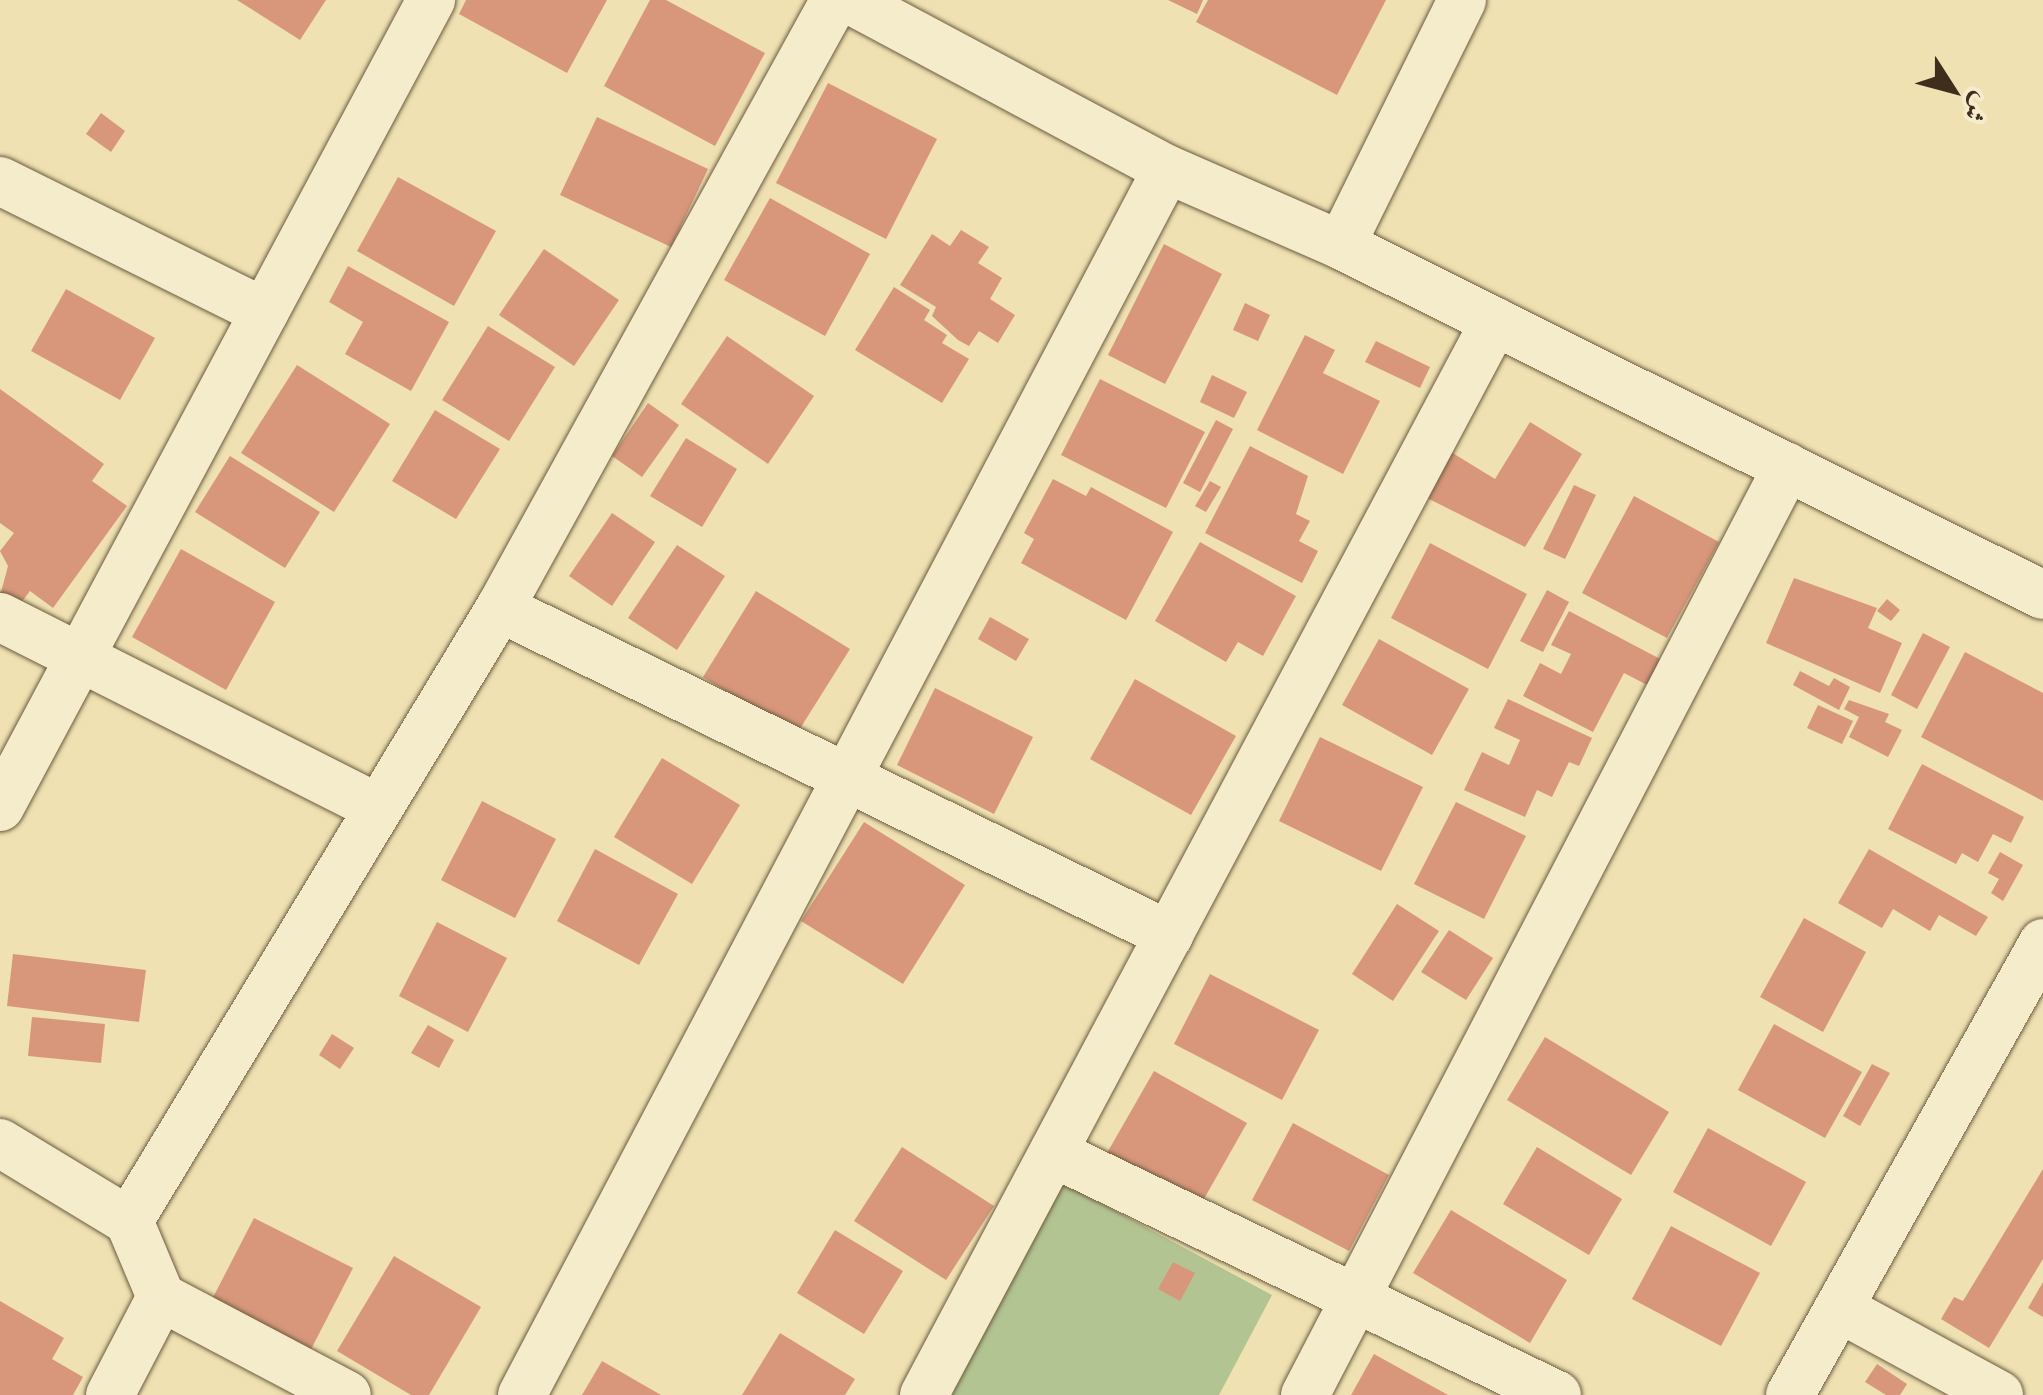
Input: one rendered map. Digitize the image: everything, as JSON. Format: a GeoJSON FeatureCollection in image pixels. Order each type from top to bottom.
{"type":"FeatureCollection","features":[{"type":"Feature","properties":{"kind":"street"},"geometry":{"type":"LineString","coordinates":[[0,806],[432,0]]}},
{"type":"Feature","properties":{"kind":"street"},"geometry":{"type":"LineString","coordinates":[[128,1221],[500,608],[835,0]]}},
{"type":"Feature","properties":{"kind":"street"},"geometry":{"type":"LineString","coordinates":[[850,0],[1167,169],[1342,245],[2043,594]]}},
{"type":"Feature","properties":{"kind":"street"},"geometry":{"type":"LineString","coordinates":[[1342,245],[1462,0]]}},
{"type":"Feature","properties":{"kind":"street"},"geometry":{"type":"LineString","coordinates":[[522,1395],[1167,169]]}},
{"type":"Feature","properties":{"kind":"street"},"geometry":{"type":"LineString","coordinates":[[0,180],[264,312]]}},
{"type":"Feature","properties":{"kind":"street"},"geometry":{"type":"LineString","coordinates":[[924,1395],[1496,321]]}},
{"type":"Feature","properties":{"kind":"street"},"geometry":{"type":"LineString","coordinates":[[1305,1395],[1787,467]]}},
{"type":"Feature","properties":{"kind":"street"},"geometry":{"type":"LineString","coordinates":[[500,608],[1169,935]]}},
{"type":"Feature","properties":{"kind":"street"},"geometry":{"type":"LineString","coordinates":[[0,617],[376,807]]}},
{"type":"Feature","properties":{"kind":"street"},"geometry":{"type":"LineString","coordinates":[[1790,1395],[2043,944]]}},
{"type":"Feature","properties":{"kind":"street"},"geometry":{"type":"LineString","coordinates":[[0,1143],[128,1221],[160,1298],[347,1395]]}},
{"type":"Feature","properties":{"kind":"street"},"geometry":{"type":"LineString","coordinates":[[1053,1153],[1556,1395]]}},
{"type":"Feature","properties":{"kind":"street"},"geometry":{"type":"LineString","coordinates":[[110,1395],[160,1298]]}},
{"type":"Feature","properties":{"kind":"street"},"geometry":{"type":"LineString","coordinates":[[1838,1308],[1999,1395]]}},
{"type":"Feature","properties":{"kind":"green space"},"geometry":{"type":"Polygon","coordinates":[[[1056,1179],[1272,1295],[1219,1395],[940,1395],[1056,1179]]]}},
{"type":"Feature","properties":{"kind":"building"},"geometry":{"type":"Polygon","coordinates":[[[237,0],[326,0],[300,40],[237,0]]]}},
{"type":"Feature","properties":{"kind":"building"},"geometry":{"type":"Polygon","coordinates":[[[466,0],[607,0],[567,73],[459,14],[466,0]]]}},
{"type":"Feature","properties":{"kind":"building"},"geometry":{"type":"Polygon","coordinates":[[[650,0],[666,0],[765,53],[715,146],[604,86],[650,0]]]}},
{"type":"Feature","properties":{"kind":"building"},"geometry":{"type":"Polygon","coordinates":[[[1168,0],[1203,0],[1197,14],[1168,0]]]}},
{"type":"Feature","properties":{"kind":"building"},"geometry":{"type":"Polygon","coordinates":[[[1208,0],[1386,0],[1337,95],[1196,22],[1208,0]]]}},
{"type":"Feature","properties":{"kind":"building"},"geometry":{"type":"Polygon","coordinates":[[[828,83],[937,139],[886,239],[776,183],[828,83]]]}},
{"type":"Feature","properties":{"kind":"building"},"geometry":{"type":"Polygon","coordinates":[[[101,113],[125,131],[111,152],[86,134],[101,113]]]}},
{"type":"Feature","properties":{"kind":"building"},"geometry":{"type":"Polygon","coordinates":[[[597,117],[708,169],[671,247],[560,195],[597,117]]]}},
{"type":"Feature","properties":{"kind":"building"},"geometry":{"type":"Polygon","coordinates":[[[398,177],[496,231],[454,306],[357,251],[398,177]]]}},
{"type":"Feature","properties":{"kind":"building"},"geometry":{"type":"Polygon","coordinates":[[[770,198],[870,254],[825,336],[724,280],[770,198]]]}},
{"type":"Feature","properties":{"kind":"building"},"geometry":{"type":"Polygon","coordinates":[[[961,230],[989,247],[978,263],[1002,278],[990,299],[1015,315],[998,343],[979,331],[969,346],[958,340],[932,316],[936,307],[900,285],[932,234],[950,246],[961,230]]]}},
{"type":"Feature","properties":{"kind":"building"},"geometry":{"type":"Polygon","coordinates":[[[1164,244],[1222,274],[1165,384],[1108,355],[1164,244]]]}},
{"type":"Feature","properties":{"kind":"building"},"geometry":{"type":"Polygon","coordinates":[[[544,249],[619,300],[574,366],[499,315],[544,249]]]}},
{"type":"Feature","properties":{"kind":"building"},"geometry":{"type":"Polygon","coordinates":[[[348,266],[449,322],[411,391],[345,354],[363,322],[329,302],[348,266]]]}},
{"type":"Feature","properties":{"kind":"building"},"geometry":{"type":"Polygon","coordinates":[[[894,287],[930,310],[924,320],[947,335],[942,343],[969,359],[942,403],[855,350],[894,287]]]}},
{"type":"Feature","properties":{"kind":"building"},"geometry":{"type":"Polygon","coordinates":[[[66,289],[155,338],[120,400],[31,351],[66,289]]]}},
{"type":"Feature","properties":{"kind":"building"},"geometry":{"type":"Polygon","coordinates":[[[1245,303],[1270,315],[1258,341],[1233,330],[1245,303]]]}},
{"type":"Feature","properties":{"kind":"building"},"geometry":{"type":"Polygon","coordinates":[[[488,326],[555,367],[509,441],[442,400],[488,326]]]}},
{"type":"Feature","properties":{"kind":"building"},"geometry":{"type":"Polygon","coordinates":[[[1305,335],[1335,350],[1323,373],[1380,401],[1343,474],[1257,430],[1305,335]]]}},
{"type":"Feature","properties":{"kind":"building"},"geometry":{"type":"Polygon","coordinates":[[[727,336],[814,396],[768,464],[681,404],[727,336]]]}},
{"type":"Feature","properties":{"kind":"building"},"geometry":{"type":"Polygon","coordinates":[[[1376,341],[1430,367],[1420,388],[1365,362],[1376,341]]]}},
{"type":"Feature","properties":{"kind":"building"},"geometry":{"type":"Polygon","coordinates":[[[297,365],[390,424],[334,512],[241,453],[297,365]]]}},
{"type":"Feature","properties":{"kind":"building"},"geometry":{"type":"Polygon","coordinates":[[[1212,375],[1247,392],[1234,418],[1200,402],[1212,375]]]}},
{"type":"Feature","properties":{"kind":"building"},"geometry":{"type":"Polygon","coordinates":[[[1100,379],[1205,432],[1166,508],[1061,455],[1100,379]]]}},
{"type":"Feature","properties":{"kind":"building"},"geometry":{"type":"Polygon","coordinates":[[[0,389],[104,464],[92,481],[127,506],[53,608],[30,591],[17,608],[0,596],[8,566],[0,551],[14,533],[0,523],[0,389]]]}},
{"type":"Feature","properties":{"kind":"building"},"geometry":{"type":"Polygon","coordinates":[[[648,403],[679,425],[642,477],[612,456],[648,403]]]}},
{"type":"Feature","properties":{"kind":"building"},"geometry":{"type":"Polygon","coordinates":[[[435,410],[500,449],[456,519],[392,481],[435,410]]]}},
{"type":"Feature","properties":{"kind":"building"},"geometry":{"type":"Polygon","coordinates":[[[1216,420],[1233,429],[1200,492],[1183,483],[1216,420]]]}},
{"type":"Feature","properties":{"kind":"building"},"geometry":{"type":"Polygon","coordinates":[[[1530,422],[1582,454],[1525,547],[1419,494],[1446,449],[1495,479],[1530,422]]]}},
{"type":"Feature","properties":{"kind":"building"},"geometry":{"type":"Polygon","coordinates":[[[686,438],[737,469],[702,527],[650,496],[686,438]]]}},
{"type":"Feature","properties":{"kind":"building"},"geometry":{"type":"Polygon","coordinates":[[[1250,446],[1308,476],[1296,514],[1310,521],[1299,541],[1318,551],[1302,583],[1205,533],[1250,446]]]}},
{"type":"Feature","properties":{"kind":"building"},"geometry":{"type":"Polygon","coordinates":[[[230,456],[320,512],[285,568],[195,512],[230,456]]]}},
{"type":"Feature","properties":{"kind":"building"},"geometry":{"type":"Polygon","coordinates":[[[1053,479],[1086,496],[1091,487],[1173,532],[1126,620],[1021,563],[1034,539],[1024,533],[1053,479]]]}},
{"type":"Feature","properties":{"kind":"building"},"geometry":{"type":"Polygon","coordinates":[[[1210,481],[1221,487],[1206,512],[1195,506],[1210,481]]]}},
{"type":"Feature","properties":{"kind":"building"},"geometry":{"type":"Polygon","coordinates":[[[1574,485],[1596,495],[1565,559],[1543,549],[1574,485]]]}},
{"type":"Feature","properties":{"kind":"building"},"geometry":{"type":"Polygon","coordinates":[[[1634,496],[1719,542],[1667,638],[1582,593],[1634,496]]]}},
{"type":"Feature","properties":{"kind":"building"},"geometry":{"type":"Polygon","coordinates":[[[612,513],[655,542],[612,606],[569,576],[612,513]]]}},
{"type":"Feature","properties":{"kind":"building"},"geometry":{"type":"Polygon","coordinates":[[[1200,542],[1296,596],[1263,656],[1238,642],[1226,662],[1155,621],[1200,542]]]}},
{"type":"Feature","properties":{"kind":"building"},"geometry":{"type":"Polygon","coordinates":[[[1430,543],[1527,594],[1488,669],[1391,618],[1430,543]]]}},
{"type":"Feature","properties":{"kind":"building"},"geometry":{"type":"Polygon","coordinates":[[[677,545],[725,576],[677,650],[628,618],[677,545]]]}},
{"type":"Feature","properties":{"kind":"building"},"geometry":{"type":"Polygon","coordinates":[[[181,549],[275,602],[226,690],[132,637],[181,549]]]}},
{"type":"Feature","properties":{"kind":"building"},"geometry":{"type":"Polygon","coordinates":[[[1794,578],[1877,608],[1868,628],[1902,643],[1880,693],[1766,643],[1794,578]]]}},
{"type":"Feature","properties":{"kind":"building"},"geometry":{"type":"Polygon","coordinates":[[[1547,590],[1569,602],[1543,652],[1520,641],[1547,590]]]}},
{"type":"Feature","properties":{"kind":"building"},"geometry":{"type":"Polygon","coordinates":[[[756,591],[850,649],[796,735],[703,677],[756,591]]]}},
{"type":"Feature","properties":{"kind":"building"},"geometry":{"type":"Polygon","coordinates":[[[1887,599],[1900,610],[1891,621],[1877,611],[1887,599]]]}},
{"type":"Feature","properties":{"kind":"building"},"geometry":{"type":"Polygon","coordinates":[[[1569,611],[1664,661],[1651,687],[1624,673],[1593,732],[1523,696],[1540,663],[1561,674],[1571,654],[1551,645],[1569,611]]]}},
{"type":"Feature","properties":{"kind":"building"},"geometry":{"type":"Polygon","coordinates":[[[990,617],[1029,639],[1016,661],[978,639],[990,617]]]}},
{"type":"Feature","properties":{"kind":"building"},"geometry":{"type":"Polygon","coordinates":[[[1923,633],[1950,647],[1917,709],[1891,695],[1923,633]]]}},
{"type":"Feature","properties":{"kind":"building"},"geometry":{"type":"Polygon","coordinates":[[[1379,639],[1469,689],[1432,755],[1342,705],[1379,639]]]}},
{"type":"Feature","properties":{"kind":"building"},"geometry":{"type":"Polygon","coordinates":[[[1965,652],[2043,693],[2043,801],[1921,737],[1965,652]]]}},
{"type":"Feature","properties":{"kind":"building"},"geometry":{"type":"Polygon","coordinates":[[[1800,671],[1829,686],[1834,678],[1850,687],[1839,710],[1793,685],[1800,671]]]}},
{"type":"Feature","properties":{"kind":"building"},"geometry":{"type":"Polygon","coordinates":[[[1135,679],[1236,736],[1191,815],[1090,759],[1135,679]]]}},
{"type":"Feature","properties":{"kind":"building"},"geometry":{"type":"Polygon","coordinates":[[[935,688],[1033,737],[994,814],[897,765],[935,688]]]}},
{"type":"Feature","properties":{"kind":"building"},"geometry":{"type":"Polygon","coordinates":[[[1508,699],[1592,738],[1579,766],[1569,762],[1552,797],[1537,790],[1525,817],[1464,790],[1482,752],[1509,765],[1520,740],[1494,728],[1508,699]]]}},
{"type":"Feature","properties":{"kind":"building"},"geometry":{"type":"Polygon","coordinates":[[[1849,700],[1889,714],[1885,722],[1902,730],[1888,757],[1849,737],[1859,717],[1844,709],[1849,700]]]}},
{"type":"Feature","properties":{"kind":"building"},"geometry":{"type":"Polygon","coordinates":[[[1818,705],[1853,721],[1842,744],[1807,728],[1818,705]]]}},
{"type":"Feature","properties":{"kind":"building"},"geometry":{"type":"Polygon","coordinates":[[[1320,737],[1423,787],[1381,871],[1279,821],[1320,737]]]}},
{"type":"Feature","properties":{"kind":"building"},"geometry":{"type":"Polygon","coordinates":[[[662,758],[740,805],[692,884],[614,837],[662,758]]]}},
{"type":"Feature","properties":{"kind":"building"},"geometry":{"type":"Polygon","coordinates":[[[1922,764],[2024,817],[2011,843],[1993,834],[1978,862],[1962,853],[1956,864],[1888,829],[1922,764]]]}},
{"type":"Feature","properties":{"kind":"building"},"geometry":{"type":"Polygon","coordinates":[[[482,801],[556,839],[515,918],[441,880],[482,801]]]}},
{"type":"Feature","properties":{"kind":"building"},"geometry":{"type":"Polygon","coordinates":[[[1456,802],[1526,836],[1484,919],[1414,884],[1456,802]]]}},
{"type":"Feature","properties":{"kind":"building"},"geometry":{"type":"Polygon","coordinates":[[[864,822],[965,885],[903,984],[801,921],[864,822]]]}},
{"type":"Feature","properties":{"kind":"building"},"geometry":{"type":"Polygon","coordinates":[[[595,849],[678,894],[639,965],[557,921],[595,849]]]}},
{"type":"Feature","properties":{"kind":"building"},"geometry":{"type":"Polygon","coordinates":[[[1869,849],[1988,917],[1976,936],[1939,915],[1930,931],[1893,909],[1882,928],[1838,903],[1869,849]]]}},
{"type":"Feature","properties":{"kind":"building"},"geometry":{"type":"Polygon","coordinates":[[[2000,852],[2023,865],[2003,901],[1991,893],[1999,879],[1988,873],[2000,852]]]}},
{"type":"Feature","properties":{"kind":"building"},"geometry":{"type":"Polygon","coordinates":[[[1397,904],[1439,931],[1393,1001],[1352,974],[1397,904]]]}},
{"type":"Feature","properties":{"kind":"building"},"geometry":{"type":"Polygon","coordinates":[[[1804,918],[1866,952],[1823,1032],[1760,997],[1804,918]]]}},
{"type":"Feature","properties":{"kind":"building"},"geometry":{"type":"Polygon","coordinates":[[[437,922],[507,958],[468,1032],[399,996],[437,922]]]}},
{"type":"Feature","properties":{"kind":"building"},"geometry":{"type":"Polygon","coordinates":[[[1449,930],[1493,958],[1466,1000],[1421,972],[1449,930]]]}},
{"type":"Feature","properties":{"kind":"building"},"geometry":{"type":"Polygon","coordinates":[[[13,954],[146,970],[139,1022],[7,1006],[13,954]]]}},
{"type":"Feature","properties":{"kind":"building"},"geometry":{"type":"Polygon","coordinates":[[[1210,974],[1319,1030],[1282,1100],[1174,1044],[1210,974]]]}},
{"type":"Feature","properties":{"kind":"building"},"geometry":{"type":"Polygon","coordinates":[[[32,1017],[105,1024],[101,1063],[28,1056],[32,1017]]]}},
{"type":"Feature","properties":{"kind":"building"},"geometry":{"type":"Polygon","coordinates":[[[1774,1024],[1862,1072],[1825,1138],[1738,1090],[1774,1024]]]}},
{"type":"Feature","properties":{"kind":"building"},"geometry":{"type":"Polygon","coordinates":[[[428,1025],[454,1040],[439,1068],[411,1053],[428,1025]]]}},
{"type":"Feature","properties":{"kind":"building"},"geometry":{"type":"Polygon","coordinates":[[[332,1034],[354,1048],[340,1069],[319,1055],[332,1034]]]}},
{"type":"Feature","properties":{"kind":"building"},"geometry":{"type":"Polygon","coordinates":[[[1545,1037],[1669,1112],[1631,1175],[1507,1100],[1545,1037]]]}},
{"type":"Feature","properties":{"kind":"building"},"geometry":{"type":"Polygon","coordinates":[[[1872,1064],[1890,1073],[1860,1126],[1843,1116],[1872,1064]]]}},
{"type":"Feature","properties":{"kind":"building"},"geometry":{"type":"Polygon","coordinates":[[[1154,1071],[1247,1123],[1196,1213],[1103,1160],[1154,1071]]]}},
{"type":"Feature","properties":{"kind":"building"},"geometry":{"type":"Polygon","coordinates":[[[1293,1123],[1389,1175],[1349,1251],[1252,1200],[1293,1123]]]}},
{"type":"Feature","properties":{"kind":"building"},"geometry":{"type":"Polygon","coordinates":[[[1708,1128],[1806,1182],[1771,1246],[1673,1192],[1708,1128]]]}},
{"type":"Feature","properties":{"kind":"building"},"geometry":{"type":"Polygon","coordinates":[[[902,1147],[994,1206],[946,1280],[854,1221],[902,1147]]]}},
{"type":"Feature","properties":{"kind":"building"},"geometry":{"type":"Polygon","coordinates":[[[1537,1147],[1622,1199],[1589,1255],[1503,1204],[1537,1147]]]}},
{"type":"Feature","properties":{"kind":"building"},"geometry":{"type":"Polygon","coordinates":[[[2043,1169],[2043,1259],[1989,1348],[1941,1319],[1954,1297],[1963,1301],[2043,1169]]]}},
{"type":"Feature","properties":{"kind":"building"},"geometry":{"type":"Polygon","coordinates":[[[1451,1210],[1567,1280],[1530,1343],[1413,1273],[1451,1210]]]}},
{"type":"Feature","properties":{"kind":"building"},"geometry":{"type":"Polygon","coordinates":[[[254,1218],[353,1268],[306,1359],[207,1309],[254,1218]]]}},
{"type":"Feature","properties":{"kind":"building"},"geometry":{"type":"Polygon","coordinates":[[[1671,1226],[1760,1273],[1721,1346],[1632,1299],[1671,1226]]]}},
{"type":"Feature","properties":{"kind":"building"},"geometry":{"type":"Polygon","coordinates":[[[835,1230],[903,1271],[864,1334],[797,1293],[835,1230]]]}},
{"type":"Feature","properties":{"kind":"building"},"geometry":{"type":"Polygon","coordinates":[[[394,1256],[481,1307],[429,1395],[411,1395],[337,1351],[394,1256]]]}},
{"type":"Feature","properties":{"kind":"building"},"geometry":{"type":"Polygon","coordinates":[[[1173,1262],[1195,1273],[1180,1301],[1158,1289],[1173,1262]]]}},
{"type":"Feature","properties":{"kind":"building"},"geometry":{"type":"Polygon","coordinates":[[[2043,1282],[2043,1317],[2028,1308],[2043,1282]]]}},
{"type":"Feature","properties":{"kind":"building"},"geometry":{"type":"Polygon","coordinates":[[[0,1301],[64,1338],[52,1359],[83,1377],[73,1395],[0,1395],[0,1301]]]}},
{"type":"Feature","properties":{"kind":"building"},"geometry":{"type":"Polygon","coordinates":[[[780,1333],[855,1379],[845,1395],[742,1395],[780,1333]]]}},
{"type":"Feature","properties":{"kind":"building"},"geometry":{"type":"Polygon","coordinates":[[[1374,1354],[1448,1395],[1351,1395],[1374,1354]]]}},
{"type":"Feature","properties":{"kind":"building"},"geometry":{"type":"Polygon","coordinates":[[[602,1361],[661,1395],[582,1395],[602,1361]]]}},
{"type":"Feature","properties":{"kind":"building"},"geometry":{"type":"Polygon","coordinates":[[[1877,1364],[1907,1384],[1900,1395],[1886,1395],[1865,1382],[1877,1364]]]}}]}
